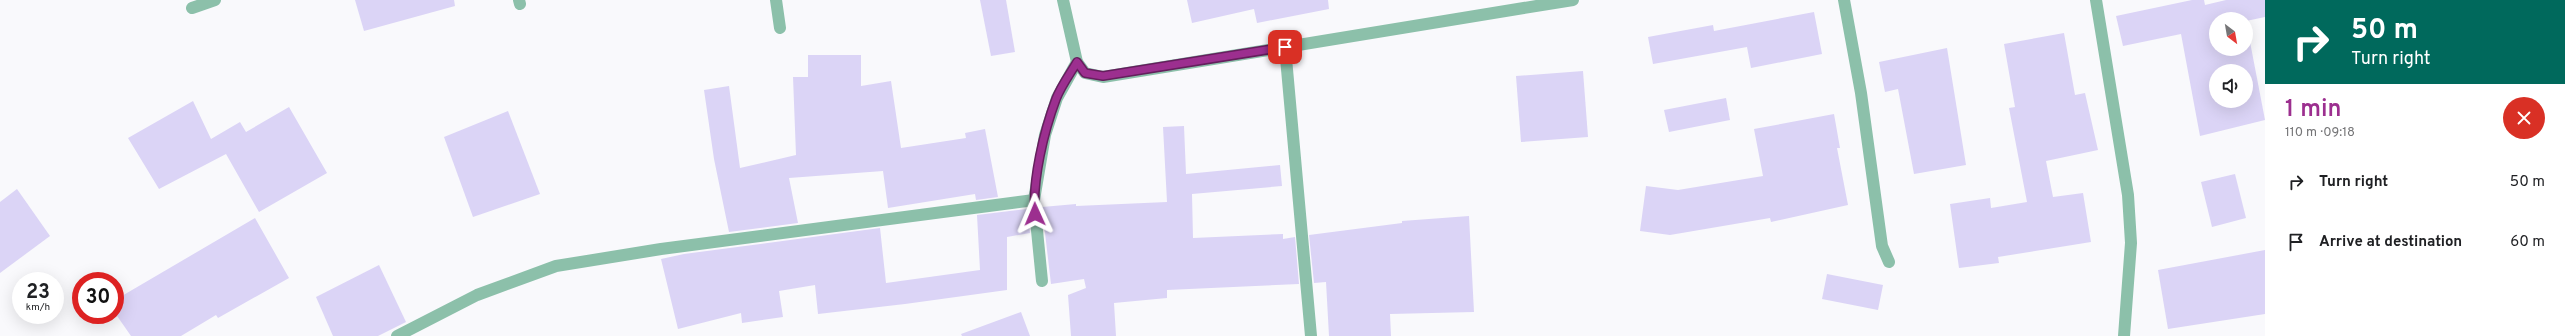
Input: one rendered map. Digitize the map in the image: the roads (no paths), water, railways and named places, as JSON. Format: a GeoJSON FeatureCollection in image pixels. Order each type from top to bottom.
{"type":"FeatureCollection","features":[{"type":"Feature","properties":{"kind":"street"},"geometry":{"type":"LineString","coordinates":[[192,8],[215,0]]}},
{"type":"Feature","properties":{"kind":"street"},"geometry":{"type":"LineString","coordinates":[[776,0],[780,28]]}},
{"type":"Feature","properties":{"kind":"street"},"geometry":{"type":"LineString","coordinates":[[1063,0],[1077,62],[1085,73],[1103,76],[1573,0]]}},
{"type":"Feature","properties":{"kind":"street"},"geometry":{"type":"LineString","coordinates":[[1844,0],[1861,93],[1882,246],[1889,262]]}},
{"type":"Feature","properties":{"kind":"street"},"geometry":{"type":"LineString","coordinates":[[2096,0],[2128,195],[2130,242],[2124,336]]}},
{"type":"Feature","properties":{"kind":"street"},"geometry":{"type":"LineString","coordinates":[[1285,47],[1311,336]]}},
{"type":"Feature","properties":{"kind":"street"},"geometry":{"type":"LineString","coordinates":[[1042,281],[1034,200],[1045,135],[1057,98],[1077,62]]}},
{"type":"Feature","properties":{"kind":"street"},"geometry":{"type":"LineString","coordinates":[[397,336],[477,295],[556,266],[669,248],[1034,200]]}}]}
